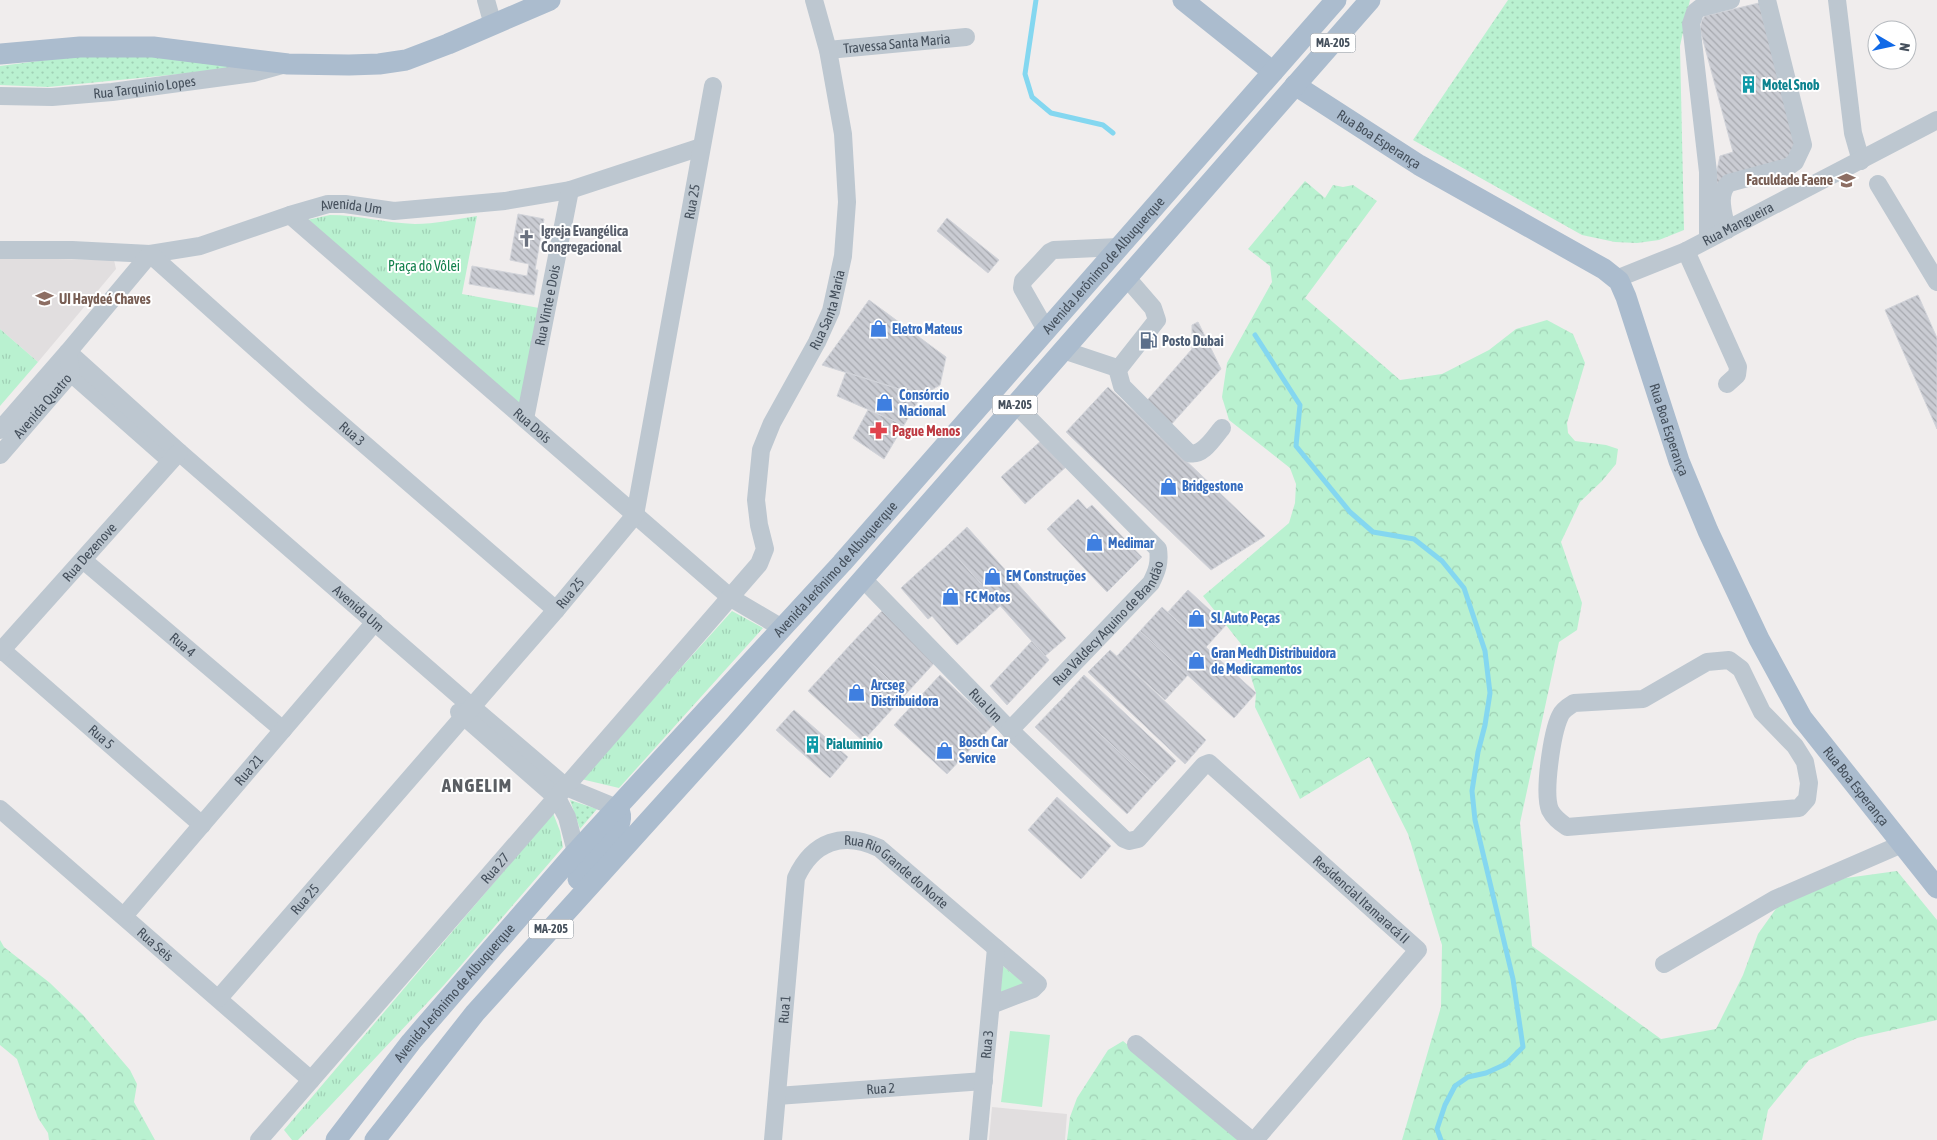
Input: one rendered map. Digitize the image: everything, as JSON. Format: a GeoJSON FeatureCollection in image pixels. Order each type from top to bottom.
{"type":"FeatureCollection","features":[{"type":"Feature","properties":{"kind":"main road","name":"Rua Tarquinio Lopes"},"geometry":{"type":"LineString","coordinates":[[0,54],[80,48],[153,47],[288,64],[349,65],[406,60],[550,0]]}},
{"type":"Feature","properties":{"kind":"main road"},"geometry":{"type":"LineString","coordinates":[[1182,0],[1273,72]]}},
{"type":"Feature","properties":{"kind":"main road","name":"Avenida Jerônimo de Albuquerque"},"geometry":{"type":"LineString","coordinates":[[336,1140],[426,1023],[576,852],[842,563],[1336,0]]}},
{"type":"Feature","properties":{"kind":"main road","name":"Avenida Jerônimo de Albuquerque"},"geometry":{"type":"LineString","coordinates":[[375,1140],[476,1013],[735,725],[1370,0]]}},
{"type":"Feature","properties":{"kind":"main road","name":"Rua Boa Esperança"},"geometry":{"type":"LineString","coordinates":[[1295,85],[1420,165],[1585,257],[1616,278],[1626,297],[1679,461],[1708,531],[1759,639],[1787,722],[1902,844],[1937,888]]}},
{"type":"Feature","properties":{"kind":"main road"},"geometry":{"type":"LineString","coordinates":[[476,1013],[501,970],[616,834],[621,817],[617,808]]}},
{"type":"Feature","properties":{"kind":"street"},"geometry":{"type":"LineString","coordinates":[[486,0],[493,25]]}},
{"type":"Feature","properties":{"kind":"street","name":"Rua Santa Maria"},"geometry":{"type":"LineString","coordinates":[[731,598],[759,564],[765,549],[759,525],[756,500],[761,450],[772,423],[817,342],[831,311],[843,256],[847,202],[843,134],[828,50],[814,0]]}},
{"type":"Feature","properties":{"kind":"street"},"geometry":{"type":"LineString","coordinates":[[1708,239],[1708,172],[1691,24],[1695,12],[1700,8],[1731,0]]}},
{"type":"Feature","properties":{"kind":"street"},"geometry":{"type":"LineString","coordinates":[[1727,230],[1722,201],[1725,186],[1729,182],[1788,167],[1795,162],[1802,145],[1767,0]]}},
{"type":"Feature","properties":{"kind":"street"},"geometry":{"type":"LineString","coordinates":[[1837,0],[1853,133],[1861,161]]}},
{"type":"Feature","properties":{"kind":"street","name":"Travessa Santa Maria"},"geometry":{"type":"LineString","coordinates":[[828,50],[966,37]]}},
{"type":"Feature","properties":{"kind":"street","name":"Rua Tarquinio Lopes"},"geometry":{"type":"LineString","coordinates":[[0,96],[52,97],[112,92],[253,73],[288,64]]}},
{"type":"Feature","properties":{"kind":"street","name":"Rua 25"},"geometry":{"type":"LineString","coordinates":[[219,998],[556,610],[635,515],[713,86]]}},
{"type":"Feature","properties":{"kind":"street","name":"Rua Mangueira"},"geometry":{"type":"LineString","coordinates":[[1616,278],[1686,251],[1937,120]]}},
{"type":"Feature","properties":{"kind":"street","name":"Avenida Um"},"geometry":{"type":"LineString","coordinates":[[0,250],[72,250],[150,254],[200,246],[328,204],[345,204],[394,211],[505,201],[570,190],[701,147]]}},
{"type":"Feature","properties":{"kind":"street"},"geometry":{"type":"LineString","coordinates":[[1878,184],[1937,282]]}},
{"type":"Feature","properties":{"kind":"street","name":"Rua Vinte e Dois"},"geometry":{"type":"LineString","coordinates":[[525,420],[570,190]]}},
{"type":"Feature","properties":{"kind":"street","name":"Rua Dois"},"geometry":{"type":"LineString","coordinates":[[290,215],[731,598],[782,628]]}},
{"type":"Feature","properties":{"kind":"street"},"geometry":{"type":"LineString","coordinates":[[1046,330],[1022,288],[1023,281],[1054,250],[1119,247]]}},
{"type":"Feature","properties":{"kind":"street"},"geometry":{"type":"LineString","coordinates":[[1686,251],[1738,367],[1737,375],[1727,384]]}},
{"type":"Feature","properties":{"kind":"street","name":"Avenida Quatro"},"geometry":{"type":"LineString","coordinates":[[0,430],[150,254]]}},
{"type":"Feature","properties":{"kind":"street","name":"Rua 3"},"geometry":{"type":"LineString","coordinates":[[150,254],[311,398],[556,610]]}},
{"type":"Feature","properties":{"kind":"street"},"geometry":{"type":"LineString","coordinates":[[1117,368],[1120,367],[1156,320],[1153,308],[1127,278]]}},
{"type":"Feature","properties":{"kind":"street"},"geometry":{"type":"LineString","coordinates":[[1063,350],[1117,368]]}},
{"type":"Feature","properties":{"kind":"street","name":"Avenida Um"},"geometry":{"type":"LineString","coordinates":[[68,352],[175,457]]}},
{"type":"Feature","properties":{"kind":"street","name":"Avenida Quatro"},"geometry":{"type":"LineString","coordinates":[[0,455],[71,373],[68,352]]}},
{"type":"Feature","properties":{"kind":"street"},"geometry":{"type":"LineString","coordinates":[[1117,368],[1122,386],[1189,453],[1194,455],[1200,453],[1222,428]]}},
{"type":"Feature","properties":{"kind":"street","name":"Avenida Um"},"geometry":{"type":"LineString","coordinates":[[71,373],[175,457],[562,793],[617,808]]}},
{"type":"Feature","properties":{"kind":"street","name":"Rua Valdecy Aquino de Brandão"},"geometry":{"type":"LineString","coordinates":[[1010,730],[1151,584],[1160,559],[1158,549],[1016,404]]}},
{"type":"Feature","properties":{"kind":"street","name":"Rua Dezenove"},"geometry":{"type":"LineString","coordinates":[[1,651],[175,457]]}},
{"type":"Feature","properties":{"kind":"street","name":"Rua 4"},"geometry":{"type":"LineString","coordinates":[[83,560],[283,730]]}},
{"type":"Feature","properties":{"kind":"street","name":"Rua Um"},"geometry":{"type":"LineString","coordinates":[[863,579],[1010,730],[1124,839],[1129,841],[1138,839],[1204,765],[1209,763]]}},
{"type":"Feature","properties":{"kind":"street","name":"Rua 27"},"geometry":{"type":"LineString","coordinates":[[259,1140],[731,598]]}},
{"type":"Feature","properties":{"kind":"street","name":"Rua 21"},"geometry":{"type":"LineString","coordinates":[[124,916],[371,627]]}},
{"type":"Feature","properties":{"kind":"street","name":"Rua 5"},"geometry":{"type":"LineString","coordinates":[[1,651],[202,825]]}},
{"type":"Feature","properties":{"kind":"street"},"geometry":{"type":"LineString","coordinates":[[1729,660],[1741,669],[1762,712],[1787,722],[1795,746],[1805,762],[1809,783],[1807,799],[1799,808],[1567,826],[1555,818],[1549,808],[1548,767],[1560,715],[1574,703],[1643,699],[1707,662],[1729,660]]}},
{"type":"Feature","properties":{"kind":"street","name":"Residencial Itamaracá II"},"geometry":{"type":"LineString","coordinates":[[1209,763],[1418,950],[1255,1140]]}},
{"type":"Feature","properties":{"kind":"street","name":"Avenida Um"},"geometry":{"type":"LineString","coordinates":[[562,793],[576,852]]}},
{"type":"Feature","properties":{"kind":"street","name":"Rua Seis"},"geometry":{"type":"LineString","coordinates":[[0,809],[311,1080]]}},
{"type":"Feature","properties":{"kind":"street","name":"Rua Rio Grande do Norte"},"geometry":{"type":"LineString","coordinates":[[796,878],[808,856],[826,844],[848,840],[871,844],[880,848],[1038,984],[1034,990],[990,1005]]}},
{"type":"Feature","properties":{"kind":"street"},"geometry":{"type":"LineString","coordinates":[[1664,964],[1775,899],[1902,844]]}},
{"type":"Feature","properties":{"kind":"street","name":"Rua 1"},"geometry":{"type":"LineString","coordinates":[[773,1140],[796,878]]}},
{"type":"Feature","properties":{"kind":"street","name":"Rua 3"},"geometry":{"type":"LineString","coordinates":[[978,1140],[996,948]]}},
{"type":"Feature","properties":{"kind":"street"},"geometry":{"type":"LineString","coordinates":[[1136,1044],[1250,1140]]}},
{"type":"Feature","properties":{"kind":"street","name":"Rua 2"},"geometry":{"type":"LineString","coordinates":[[777,1096],[984,1081]]}},
{"type":"Feature","properties":{"kind":"shaded area","name":"UI Haydeé Chaves"},"geometry":{"type":"Polygon","coordinates":[[[0,258],[114,260],[116,269],[38,362],[0,329],[0,258]]]}},
{"type":"Feature","properties":{"kind":"shaded area"},"geometry":{"type":"Polygon","coordinates":[[[992,1107],[1067,1114],[1065,1140],[989,1140],[992,1107]]]}},
{"type":"Feature","properties":{"kind":"green space"},"geometry":{"type":"Polygon","coordinates":[[[1508,0],[1690,0],[1680,46],[1684,230],[1659,240],[1637,243],[1615,242],[1582,235],[1413,140],[1508,0]]]}},
{"type":"Feature","properties":{"kind":"green space"},"geometry":{"type":"Polygon","coordinates":[[[135,53],[251,67],[48,87],[0,85],[0,66],[77,56],[135,53]]]}},
{"type":"Feature","properties":{"kind":"green space"},"geometry":{"type":"Polygon","coordinates":[[[1305,181],[1325,198],[1333,185],[1343,187],[1353,185],[1377,201],[1305,298],[1400,380],[1442,374],[1489,350],[1516,329],[1547,320],[1573,334],[1585,363],[1567,423],[1568,433],[1575,441],[1606,445],[1618,449],[1616,464],[1602,481],[1580,502],[1561,542],[1582,603],[1577,630],[1559,642],[1520,823],[1532,946],[1661,1039],[1716,1029],[1743,975],[1758,934],[1780,903],[1812,888],[1846,878],[1897,871],[1937,920],[1937,1020],[1857,1038],[1809,1060],[1768,1110],[1762,1140],[1402,1140],[1441,1007],[1442,945],[1408,834],[1369,757],[1300,799],[1255,707],[1256,693],[1241,644],[1203,596],[1289,523],[1295,503],[1296,484],[1290,468],[1229,420],[1222,397],[1227,363],[1272,282],[1270,266],[1248,249],[1305,181]]]}},
{"type":"Feature","properties":{"kind":"green space","name":"Praça do Vôlei"},"geometry":{"type":"Polygon","coordinates":[[[330,215],[415,224],[477,216],[462,294],[539,308],[521,405],[307,220],[330,215]]]}},
{"type":"Feature","properties":{"kind":"green space"},"geometry":{"type":"Polygon","coordinates":[[[0,329],[38,362],[0,406],[0,329]]]}},
{"type":"Feature","properties":{"kind":"green space"},"geometry":{"type":"Polygon","coordinates":[[[732,611],[763,628],[619,788],[581,779],[732,611]]]}},
{"type":"Feature","properties":{"kind":"green space"},"geometry":{"type":"Polygon","coordinates":[[[570,800],[597,809],[580,829],[570,800]]]}},
{"type":"Feature","properties":{"kind":"green space"},"geometry":{"type":"Polygon","coordinates":[[[553,813],[560,831],[563,847],[444,985],[298,1140],[292,1140],[284,1130],[553,813]]]}},
{"type":"Feature","properties":{"kind":"green space"},"geometry":{"type":"Polygon","coordinates":[[[0,940],[4,947],[50,983],[83,1015],[130,1070],[137,1084],[134,1102],[155,1140],[49,1140],[48,1133],[38,1118],[17,1059],[0,1045],[0,940]]]}},
{"type":"Feature","properties":{"kind":"green space"},"geometry":{"type":"Polygon","coordinates":[[[998,962],[1024,983],[994,1001],[998,962]]]}},
{"type":"Feature","properties":{"kind":"green space"},"geometry":{"type":"Polygon","coordinates":[[[1010,1031],[1050,1035],[1042,1107],[1001,1102],[1010,1031]]]}},
{"type":"Feature","properties":{"kind":"green space"},"geometry":{"type":"Polygon","coordinates":[[[1123,1041],[1245,1140],[1067,1140],[1070,1117],[1077,1098],[1108,1050],[1123,1041]]]}},
{"type":"Feature","properties":{"kind":"building","name":"Motel Snob"},"geometry":{"type":"Polygon","coordinates":[[[1759,3],[1795,142],[1789,160],[1720,182],[1709,208],[1720,156],[1733,152],[1700,29],[1702,20],[1705,16],[1759,3]]]}},
{"type":"Feature","properties":{"kind":"building","name":"Igreja Evangélica Congregacional"},"geometry":{"type":"Polygon","coordinates":[[[518,214],[544,219],[535,270],[538,270],[534,295],[469,284],[472,266],[527,276],[529,264],[510,260],[518,214]]]}},
{"type":"Feature","properties":{"kind":"building"},"geometry":{"type":"Polygon","coordinates":[[[947,218],[999,260],[988,273],[937,231],[947,218]]]}},
{"type":"Feature","properties":{"kind":"building"},"geometry":{"type":"Polygon","coordinates":[[[1918,295],[1937,338],[1937,429],[1885,310],[1918,295]]]}},
{"type":"Feature","properties":{"kind":"building","name":"Eletro Mateus"},"geometry":{"type":"Polygon","coordinates":[[[869,300],[946,357],[940,385],[921,396],[822,365],[869,300]]]}},
{"type":"Feature","properties":{"kind":"building"},"geometry":{"type":"Polygon","coordinates":[[[1198,322],[1221,369],[1160,437],[1136,413],[1192,349],[1192,325],[1198,322]]]}},
{"type":"Feature","properties":{"kind":"building","name":"Consórcio Nacional"},"geometry":{"type":"Polygon","coordinates":[[[846,372],[921,396],[904,425],[837,396],[846,372]]]}},
{"type":"Feature","properties":{"kind":"building","name":"Bridgestone"},"geometry":{"type":"Polygon","coordinates":[[[1108,387],[1265,536],[1211,570],[1066,432],[1108,387]]]}},
{"type":"Feature","properties":{"kind":"building","name":"Pague Menos"},"geometry":{"type":"Polygon","coordinates":[[[868,410],[904,425],[884,459],[853,438],[868,410]]]}},
{"type":"Feature","properties":{"kind":"building"},"geometry":{"type":"Polygon","coordinates":[[[1043,439],[1067,466],[1025,504],[1001,477],[1043,439]]]}},
{"type":"Feature","properties":{"kind":"building","name":"Medimar"},"geometry":{"type":"Polygon","coordinates":[[[1078,499],[1087,509],[1092,505],[1142,557],[1107,592],[1047,529],[1078,499]]]}},
{"type":"Feature","properties":{"kind":"building","name":"EM Construções"},"geometry":{"type":"Polygon","coordinates":[[[967,527],[1066,638],[1045,656],[947,546],[967,527]]]}},
{"type":"Feature","properties":{"kind":"building","name":"FC Motos"},"geometry":{"type":"Polygon","coordinates":[[[947,546],[1001,605],[957,645],[932,616],[928,619],[901,588],[947,546]]]}},
{"type":"Feature","properties":{"kind":"building","name":"SL Auto Peças"},"geometry":{"type":"Polygon","coordinates":[[[1188,590],[1226,625],[1206,647],[1168,612],[1188,590]]]}},
{"type":"Feature","properties":{"kind":"building","name":"Gran Medh Distribuidora de Medicamentos"},"geometry":{"type":"Polygon","coordinates":[[[1162,607],[1256,693],[1234,718],[1140,631],[1162,607]]]}},
{"type":"Feature","properties":{"kind":"building"},"geometry":{"type":"Polygon","coordinates":[[[882,611],[936,661],[905,695],[851,644],[882,611]]]}},
{"type":"Feature","properties":{"kind":"building"},"geometry":{"type":"Polygon","coordinates":[[[1140,631],[1188,675],[1165,700],[1117,656],[1140,631]]]}},
{"type":"Feature","properties":{"kind":"building"},"geometry":{"type":"Polygon","coordinates":[[[1032,641],[1049,660],[1007,705],[990,686],[1032,641]]]}},
{"type":"Feature","properties":{"kind":"building","name":"Arcseg Distribuidora"},"geometry":{"type":"Polygon","coordinates":[[[851,644],[905,695],[863,741],[808,691],[851,644]]]}},
{"type":"Feature","properties":{"kind":"building"},"geometry":{"type":"Polygon","coordinates":[[[1110,650],[1206,740],[1185,764],[1088,672],[1110,650]]]}},
{"type":"Feature","properties":{"kind":"building","name":"Bosch Car Service"},"geometry":{"type":"Polygon","coordinates":[[[940,675],[993,725],[947,774],[894,725],[940,675]]]}},
{"type":"Feature","properties":{"kind":"building"},"geometry":{"type":"Polygon","coordinates":[[[1084,675],[1176,761],[1154,784],[1062,699],[1084,675]]]}},
{"type":"Feature","properties":{"kind":"building"},"geometry":{"type":"Polygon","coordinates":[[[1062,699],[1154,784],[1127,814],[1035,727],[1062,699]]]}},
{"type":"Feature","properties":{"kind":"building","name":"Pialuminio"},"geometry":{"type":"Polygon","coordinates":[[[794,710],[848,757],[830,778],[776,730],[794,710]]]}},
{"type":"Feature","properties":{"kind":"building"},"geometry":{"type":"Polygon","coordinates":[[[1057,797],[1111,846],[1081,879],[1028,830],[1057,797]]]}},
{"type":"Feature","properties":{"kind":"waterway"},"geometry":{"type":"LineString","coordinates":[[1036,0],[1025,74],[1032,97],[1051,113],[1103,125],[1113,133]]}},
{"type":"Feature","properties":{"kind":"waterway"},"geometry":{"type":"LineString","coordinates":[[1255,335],[1300,405],[1296,446],[1350,512],[1373,532],[1414,539],[1442,561],[1464,588],[1485,651],[1490,693],[1472,791],[1475,820],[1513,979],[1523,1047],[1506,1064],[1486,1073],[1468,1077],[1455,1086],[1445,1105],[1437,1129],[1441,1140]]}},
{"type":"Feature","properties":{"kind":"place","name":"Motel Snob"},"geometry":{"type":"Point","coordinates":[1748,85]}},
{"type":"Feature","properties":{"kind":"place","name":"Faculdade Faene"},"geometry":{"type":"Point","coordinates":[1847,180]}},
{"type":"Feature","properties":{"kind":"place","name":"Igreja Evangélica Congregacional"},"geometry":{"type":"Point","coordinates":[527,239]}},
{"type":"Feature","properties":{"kind":"place","name":"UI Haydeé Chaves"},"geometry":{"type":"Point","coordinates":[45,299]}},
{"type":"Feature","properties":{"kind":"place","name":"Eletro Mateus"},"geometry":{"type":"Point","coordinates":[878,329]}},
{"type":"Feature","properties":{"kind":"place","name":"Posto Dubai"},"geometry":{"type":"Point","coordinates":[1148,341]}},
{"type":"Feature","properties":{"kind":"place","name":"Consórcio Nacional"},"geometry":{"type":"Point","coordinates":[885,403]}},
{"type":"Feature","properties":{"kind":"place","name":"Pague Menos"},"geometry":{"type":"Point","coordinates":[878,431]}},
{"type":"Feature","properties":{"kind":"place","name":"Bridgestone"},"geometry":{"type":"Point","coordinates":[1168,486]}},
{"type":"Feature","properties":{"kind":"place","name":"Medimar"},"geometry":{"type":"Point","coordinates":[1094,543]}},
{"type":"Feature","properties":{"kind":"place","name":"EM Construções"},"geometry":{"type":"Point","coordinates":[992,576]}},
{"type":"Feature","properties":{"kind":"place","name":"FC Motos"},"geometry":{"type":"Point","coordinates":[951,597]}},
{"type":"Feature","properties":{"kind":"place","name":"SL Auto Peças"},"geometry":{"type":"Point","coordinates":[1197,618]}},
{"type":"Feature","properties":{"kind":"place","name":"Gran Medh Distribuidora de Medicamentos"},"geometry":{"type":"Point","coordinates":[1197,661]}},
{"type":"Feature","properties":{"kind":"place","name":"Arcseg Distribuidora"},"geometry":{"type":"Point","coordinates":[857,693]}},
{"type":"Feature","properties":{"kind":"place","name":"Pialuminio"},"geometry":{"type":"Point","coordinates":[812,744]}},
{"type":"Feature","properties":{"kind":"place","name":"Bosch Car Service"},"geometry":{"type":"Point","coordinates":[945,750]}},
{"type":"Feature","properties":{"kind":"district","name":"ANGELIM"},"geometry":{"type":"Point","coordinates":[477,785]}}]}
